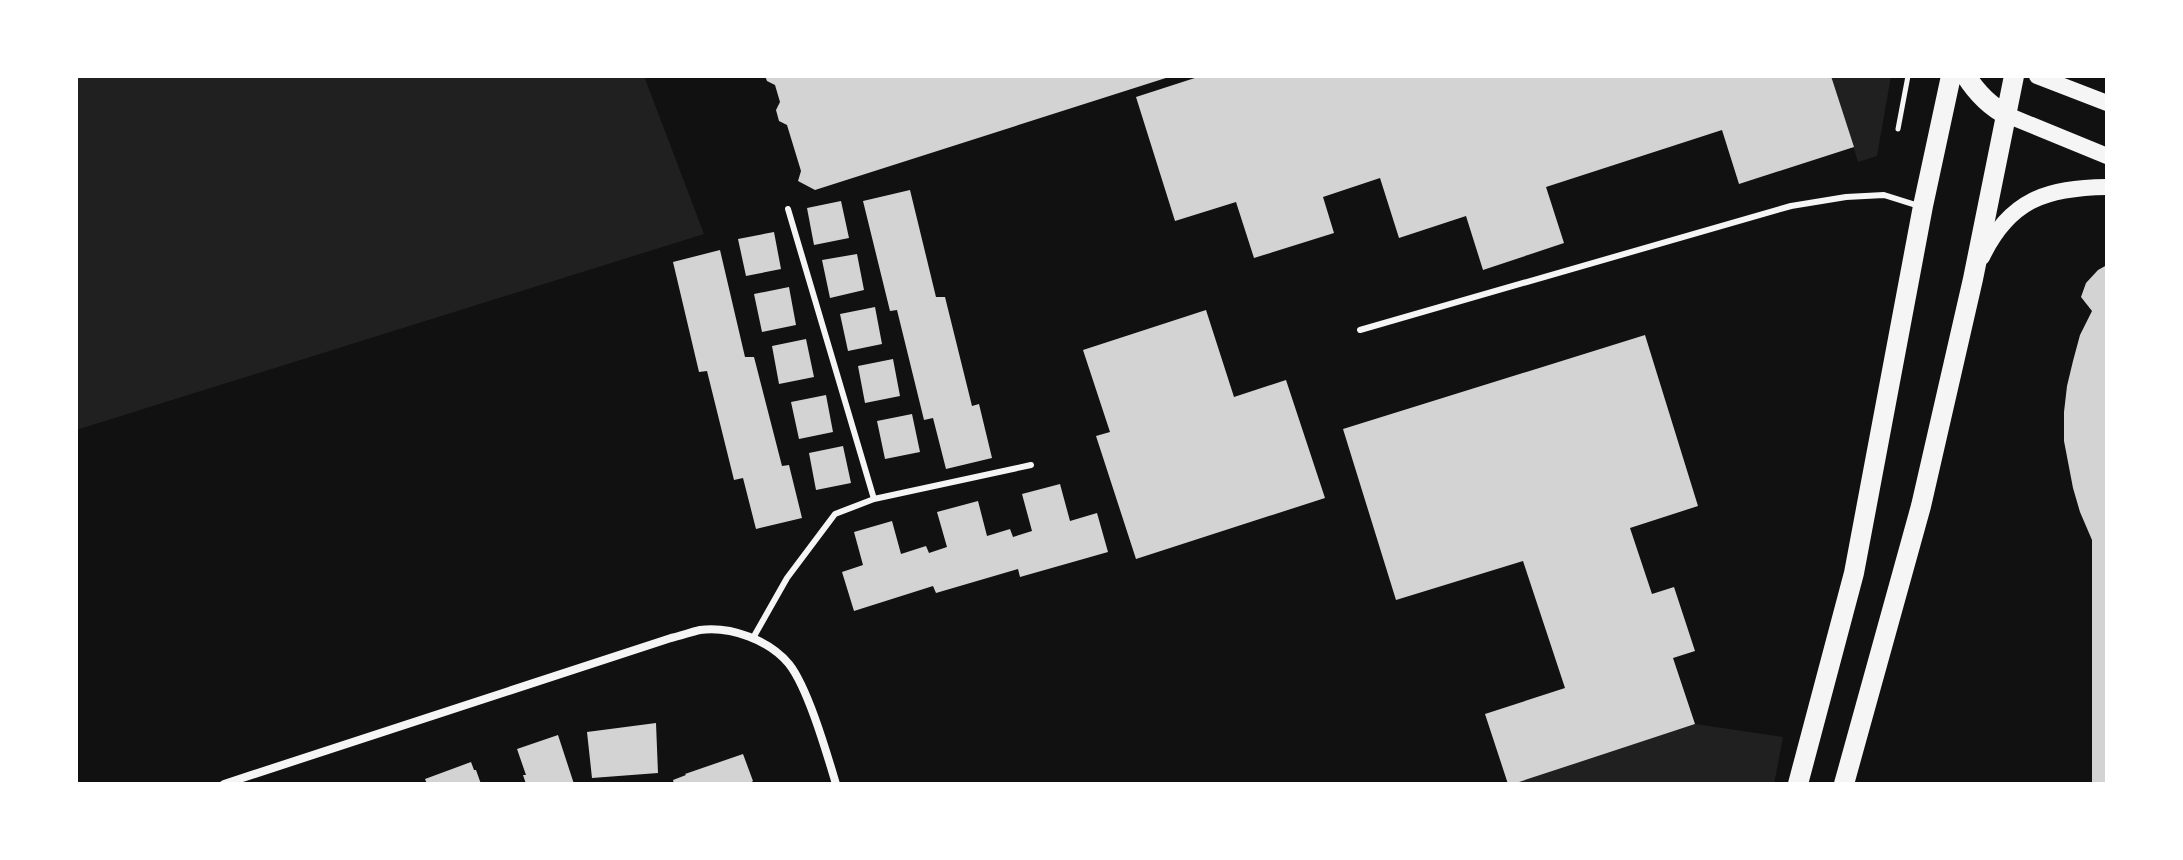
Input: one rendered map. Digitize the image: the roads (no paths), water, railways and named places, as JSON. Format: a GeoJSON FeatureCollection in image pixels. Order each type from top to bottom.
{"type":"FeatureCollection","features":[{"type":"Feature","properties":{"kind":"main road"},"geometry":{"type":"LineString","coordinates":[[1798,784],[1854,573],[1923,206],[1951,76]]}},
{"type":"Feature","properties":{"kind":"main road"},"geometry":{"type":"LineString","coordinates":[[1966,76],[1988,104],[2007,115],[2107,156]]}},
{"type":"Feature","properties":{"kind":"main road"},"geometry":{"type":"LineString","coordinates":[[1844,784],[1921,506],[1973,279],[2014,76]]}},
{"type":"Feature","properties":{"kind":"main road"},"geometry":{"type":"LineString","coordinates":[[2037,76],[2107,103]]}},
{"type":"Feature","properties":{"kind":"main road"},"geometry":{"type":"LineString","coordinates":[[1973,279],[1991,239],[2023,205],[2055,191],[2107,187]]}},
{"type":"Feature","properties":{"kind":"street"},"geometry":{"type":"LineString","coordinates":[[224,784],[702,630],[734,632],[753,638],[769,646],[789,664],[804,693],[836,784]]}},
{"type":"Feature","properties":{"kind":"lane"},"geometry":{"type":"LineString","coordinates":[[1360,330],[1791,206],[1846,197],[1884,195],[1923,206]]}},
{"type":"Feature","properties":{"kind":"lane"},"geometry":{"type":"LineString","coordinates":[[788,209],[874,499]]}},
{"type":"Feature","properties":{"kind":"lane"},"geometry":{"type":"LineString","coordinates":[[753,638],[787,578],[835,514],[874,499],[1031,465]]}}]}
